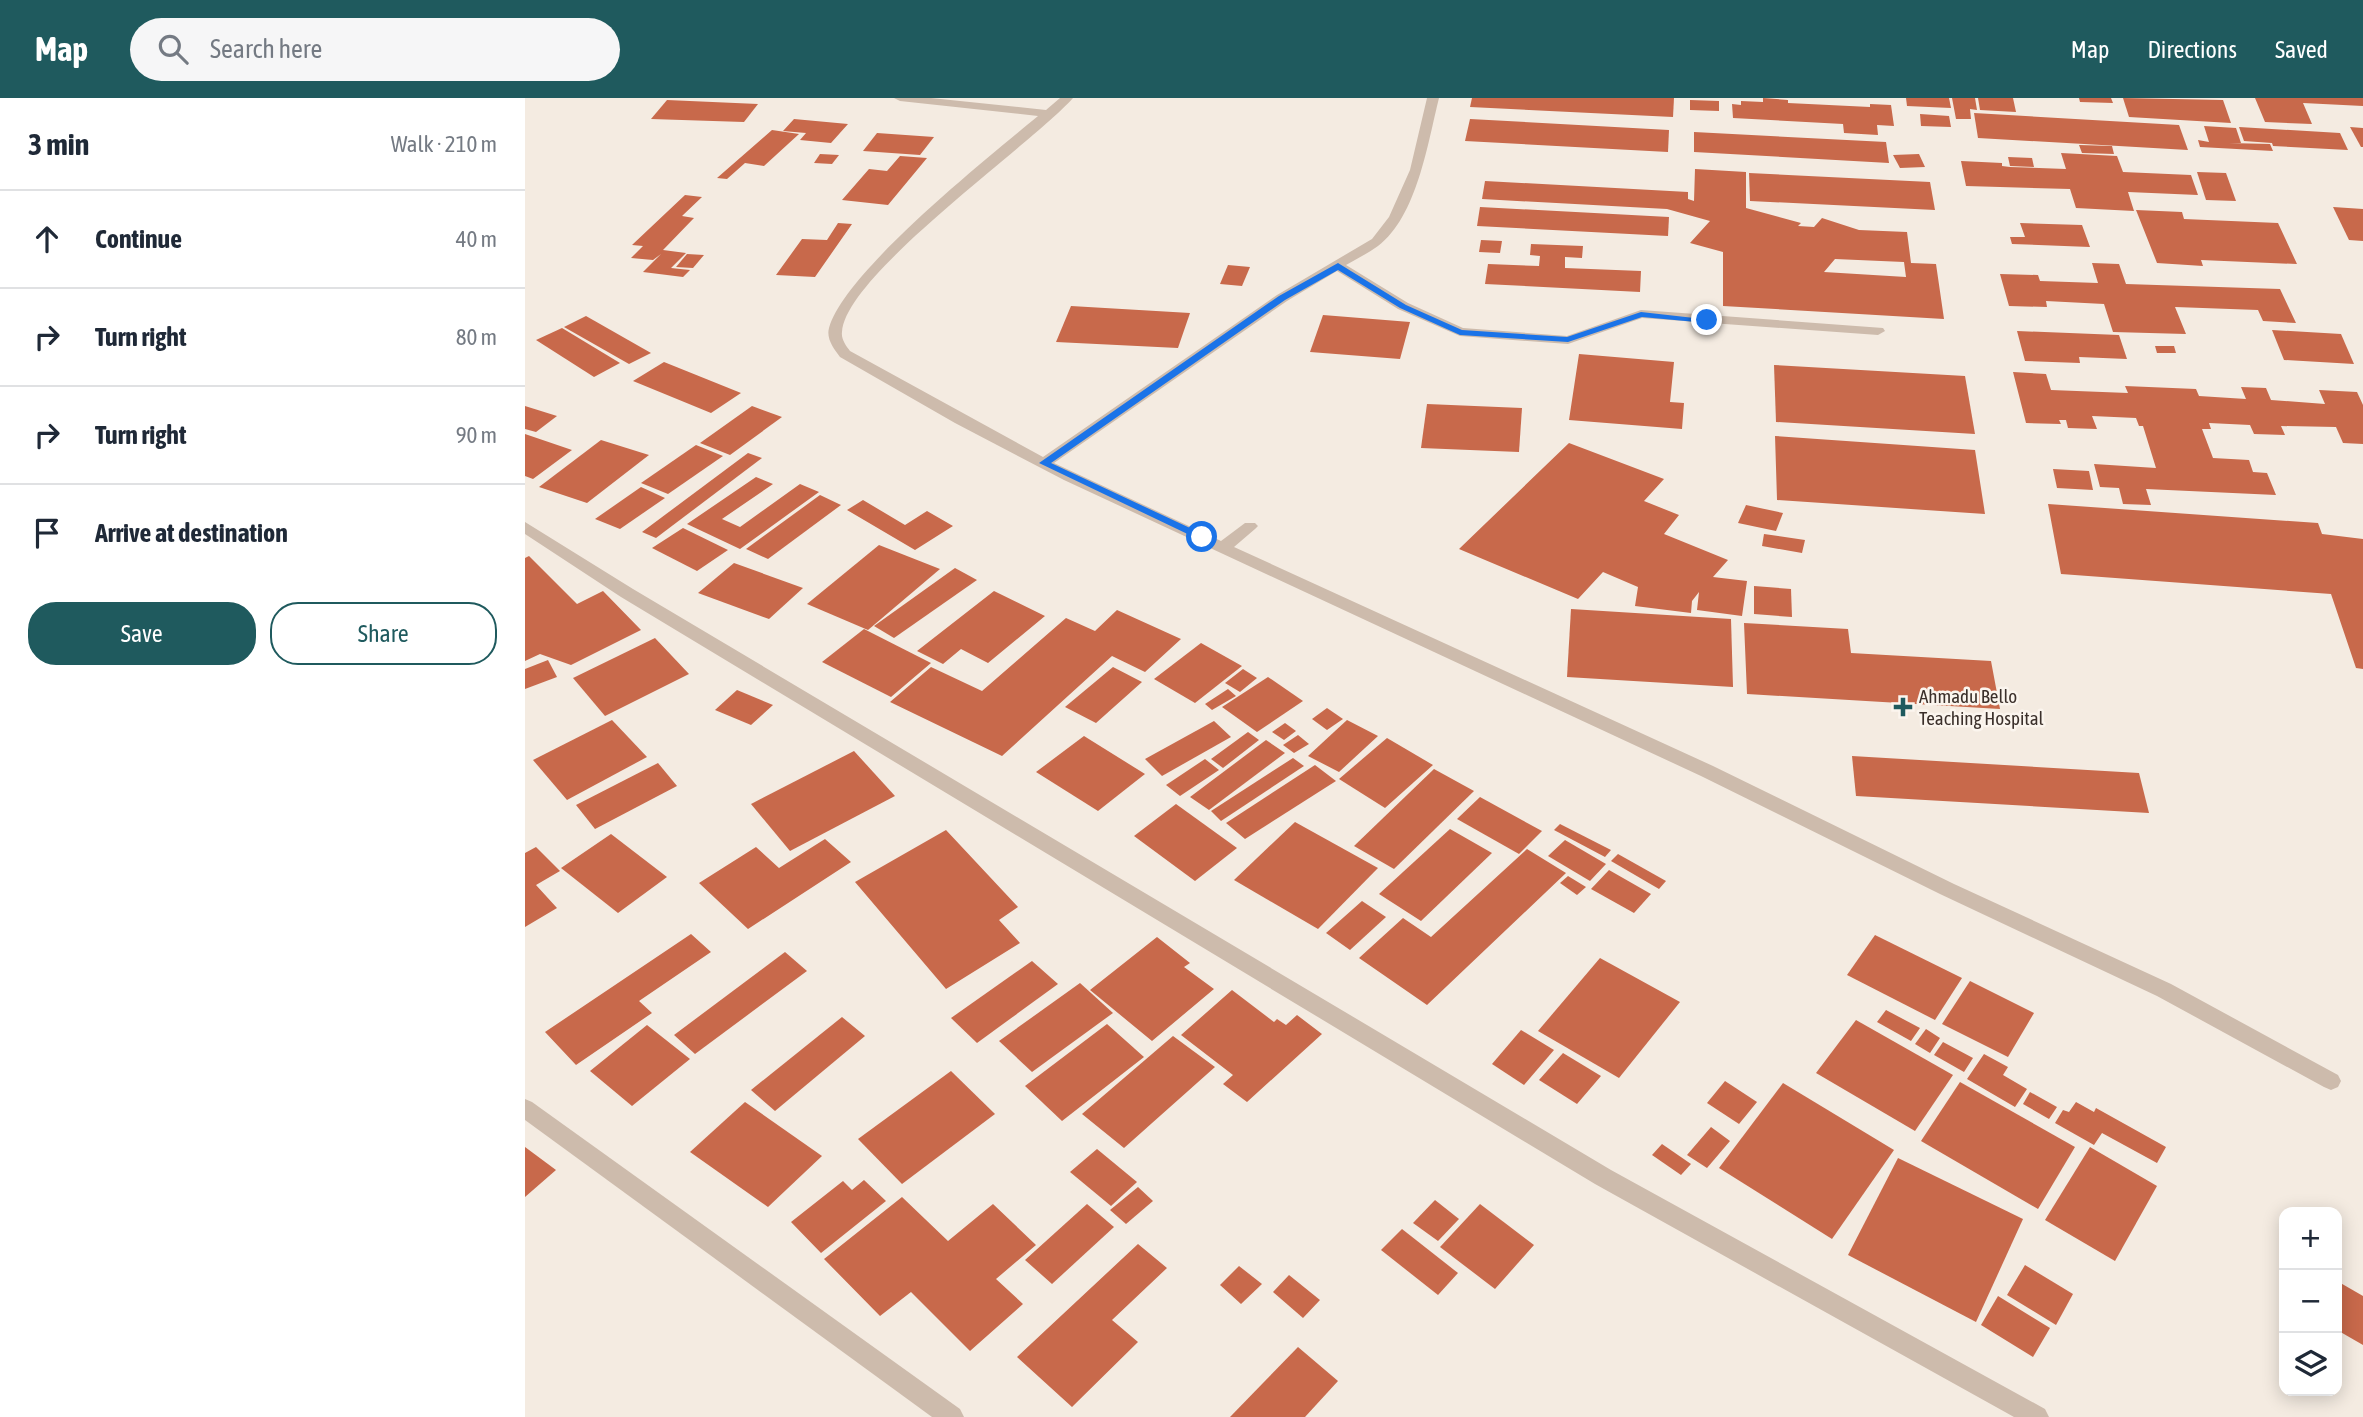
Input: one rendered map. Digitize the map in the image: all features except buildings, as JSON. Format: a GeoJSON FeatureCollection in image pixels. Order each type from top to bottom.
{"type":"FeatureCollection","features":[{"type":"Feature","properties":{"kind":"street"},"geometry":{"type":"LineString","coordinates":[[900,98],[1048,114]]}},
{"type":"Feature","properties":{"kind":"street"},"geometry":{"type":"LineString","coordinates":[[1067,98],[885,257],[844,309],[835,328],[837,344],[845,354],[950,414],[1044,463],[1485,671],[1707,771],[1935,883],[2164,990],[2331,1081]]}},
{"type":"Feature","properties":{"kind":"street"},"geometry":{"type":"LineString","coordinates":[[1044,463],[1282,298],[1376,242],[1395,218],[1416,170],[1433,98]]}},
{"type":"Feature","properties":{"kind":"street"},"geometry":{"type":"LineString","coordinates":[[1338,266],[1403,306],[1460,332],[1568,340],[1641,314],[1878,331]]}},
{"type":"Feature","properties":{"kind":"street"},"geometry":{"type":"LineString","coordinates":[[1224,547],[1250,526]]}},
{"type":"Feature","properties":{"kind":"street"},"geometry":{"type":"LineString","coordinates":[[525,527],[627,593],[1603,1177],[2037,1417]]}},
{"type":"Feature","properties":{"kind":"street"},"geometry":{"type":"LineString","coordinates":[[525,1108],[952,1417]]}},
{"type":"Feature","properties":{"kind":"place","name":"Ahmadu Bello Teaching Hospital"},"geometry":{"type":"Point","coordinates":[1903,707]}},
{"type":"Feature","properties":{"kind":"route"},"geometry":{"type":"LineString","coordinates":[[1202,537],[1044,463],[1282,298],[1338,266],[1403,306],[1460,332],[1568,340],[1641,314],[1707,320]]}}]}
